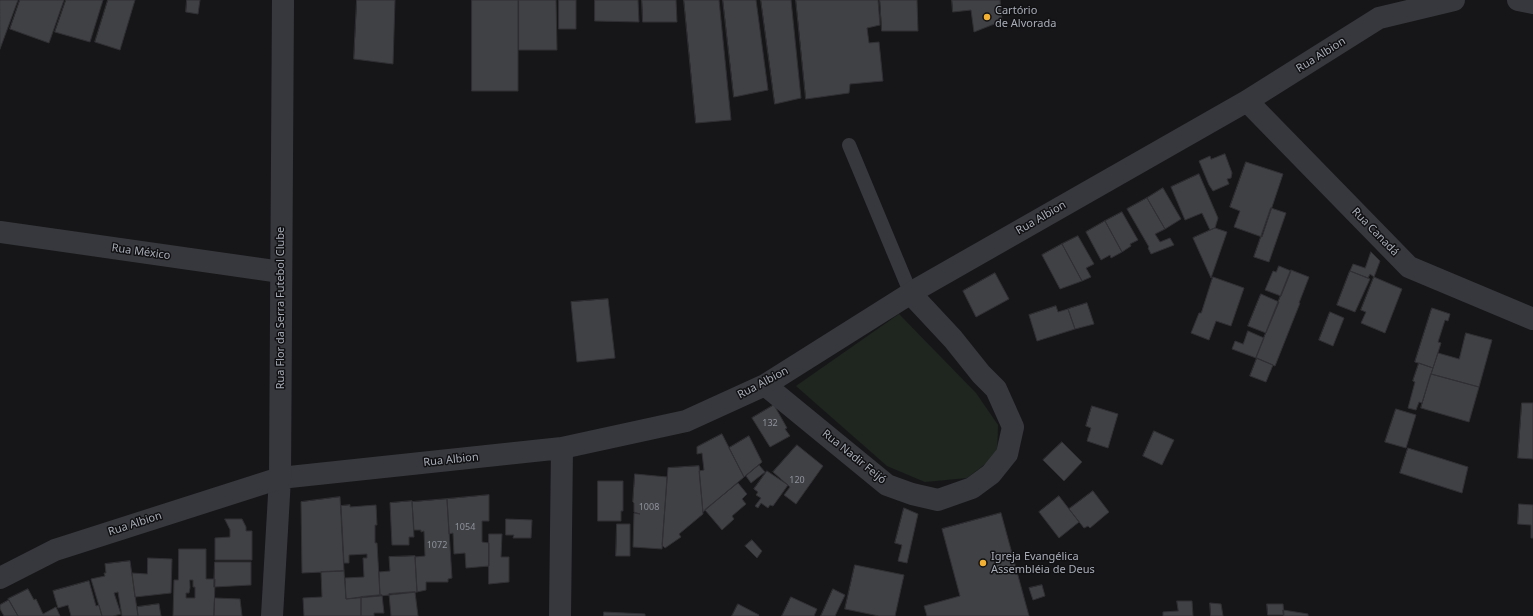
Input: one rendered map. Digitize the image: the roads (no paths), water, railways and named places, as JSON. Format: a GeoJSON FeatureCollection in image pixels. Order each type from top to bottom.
{"type":"FeatureCollection","features":[{"type":"Feature","properties":{"kind":"street","name":"Rua Flor da Serra Futebol Clube"},"geometry":{"type":"LineString","coordinates":[[272,616],[280,478],[282,0]]}},
{"type":"Feature","properties":{"kind":"street","name":"Rua Albion"},"geometry":{"type":"LineString","coordinates":[[0,578],[54,550],[280,478],[562,448],[686,421],[765,385],[911,294],[1247,101],[1379,18],[1454,0]]}},
{"type":"Feature","properties":{"kind":"street"},"geometry":{"type":"LineString","coordinates":[[1518,0],[1533,3]]}},
{"type":"Feature","properties":{"kind":"street","name":"Rua Canadá"},"geometry":{"type":"LineString","coordinates":[[1247,101],[1409,267],[1533,319]]}},
{"type":"Feature","properties":{"kind":"street","name":"Rua México"},"geometry":{"type":"LineString","coordinates":[[0,232],[281,272]]}},
{"type":"Feature","properties":{"kind":"street","name":"Rua Nadir Feijó"},"geometry":{"type":"LineString","coordinates":[[765,385],[887,485],[912,494],[938,500],[972,488],[991,474],[1007,454],[1013,427],[996,388],[981,374],[953,339],[911,294]]}},
{"type":"Feature","properties":{"kind":"street"},"geometry":{"type":"LineString","coordinates":[[560,616],[562,448]]}},
{"type":"Feature","properties":{"kind":"lane"},"geometry":{"type":"LineString","coordinates":[[848,145],[911,294]]}},
{"type":"Feature","properties":{"kind":"place","name":"Cartório de Alvorada"},"geometry":{"type":"Point","coordinates":[987,17]}},
{"type":"Feature","properties":{"kind":"place","name":"Igreja Evangélica Assembléia de Deus"},"geometry":{"type":"Point","coordinates":[983,563]}}]}
